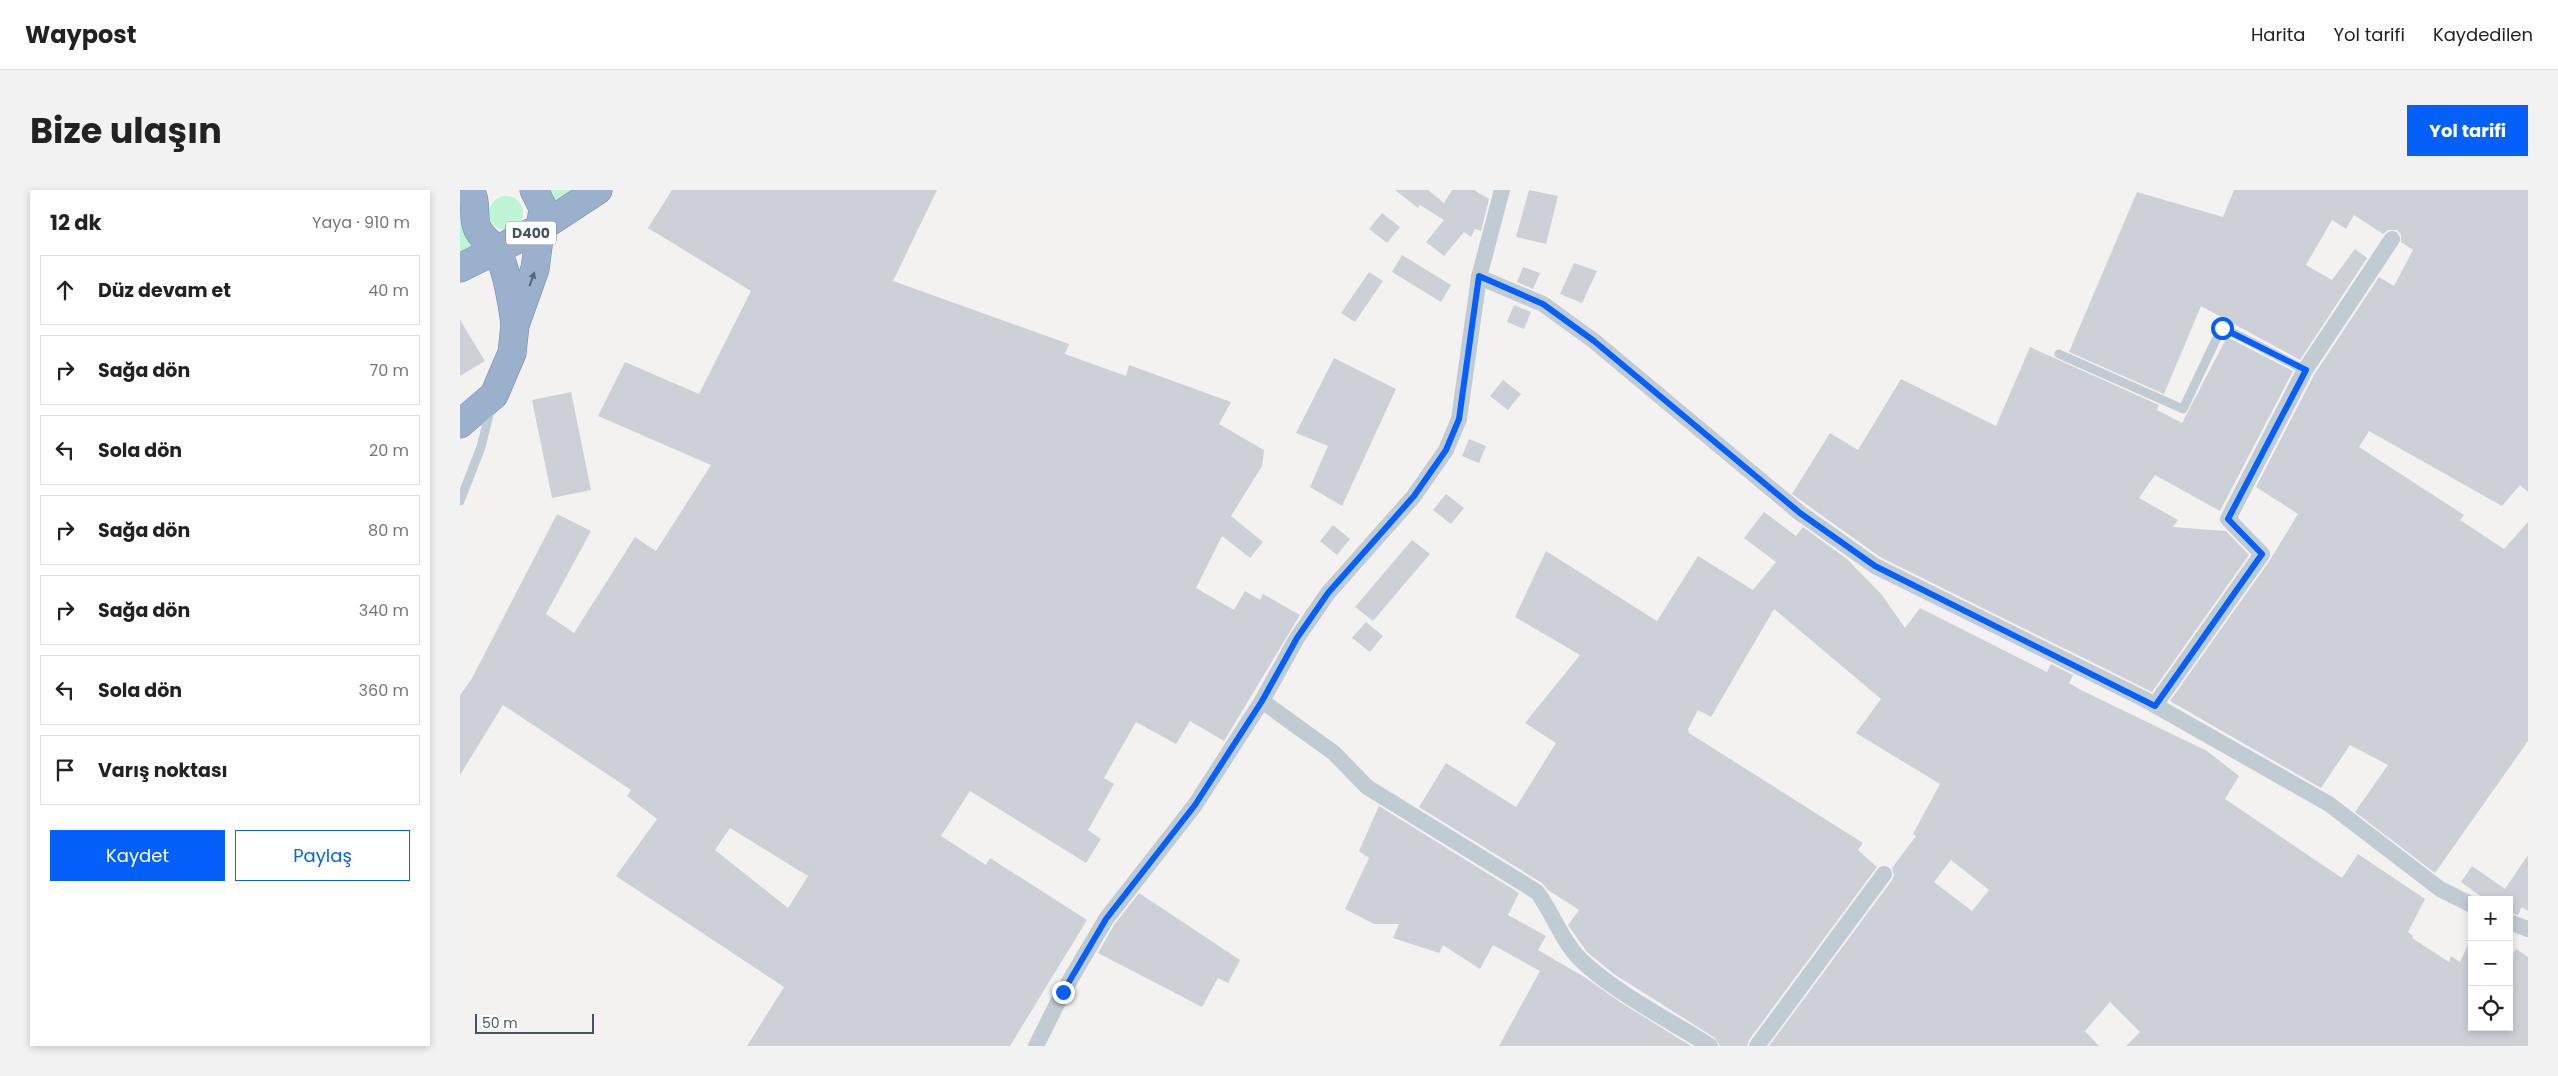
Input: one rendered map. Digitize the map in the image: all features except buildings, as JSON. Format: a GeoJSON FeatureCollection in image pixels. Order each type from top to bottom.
{"type":"FeatureCollection","features":[{"type":"Feature","properties":{"kind":"highway"},"geometry":{"type":"LineString","coordinates":[[460,424],[494,395],[512,353],[516,325],[535,269],[543,208],[534,190]]}},
{"type":"Feature","properties":{"kind":"highway","name":"D400"},"geometry":{"type":"LineString","coordinates":[[460,268],[540,228],[598,190]]}},
{"type":"Feature","properties":{"kind":"highway"},"geometry":{"type":"LineString","coordinates":[[474,196],[476,224],[485,240],[497,251],[512,297],[516,325]]}},
{"type":"Feature","properties":{"kind":"street"},"geometry":{"type":"LineString","coordinates":[[1036,1046],[1063,992],[1106,919],[1195,805],[1262,701],[1297,638],[1328,593],[1414,496],[1446,450],[1459,419],[1479,276],[1502,190]]}},
{"type":"Feature","properties":{"kind":"street"},"geometry":{"type":"LineString","coordinates":[[2155,706],[2262,554],[2228,519],[2306,370],[2392,239]]}},
{"type":"Feature","properties":{"kind":"street"},"geometry":{"type":"LineString","coordinates":[[1479,276],[1543,304],[1594,341],[1800,513],[1875,566],[2155,706],[2329,804],[2440,889],[2468,903]]}},
{"type":"Feature","properties":{"kind":"street"},"geometry":{"type":"LineString","coordinates":[[1262,701],[1334,753],[1367,786],[1537,892],[1548,906],[1568,945],[1581,960],[1614,985],[1710,1046]]}},
{"type":"Feature","properties":{"kind":"street"},"geometry":{"type":"LineString","coordinates":[[1757,1046],[1884,874]]}},
{"type":"Feature","properties":{"kind":"street"},"geometry":{"type":"LineString","coordinates":[[2513,923],[2528,929]]}},
{"type":"Feature","properties":{"kind":"lane"},"geometry":{"type":"LineString","coordinates":[[2059,354],[2183,409],[2222,328],[2306,370]]}},
{"type":"Feature","properties":{"kind":"lane"},"geometry":{"type":"LineString","coordinates":[[460,501],[481,447],[494,395]]}},
{"type":"Feature","properties":{"kind":"green space"},"geometry":{"type":"Polygon","coordinates":[[[546,190],[579,190],[558,203],[546,190]]]}},
{"type":"Feature","properties":{"kind":"green space"},"geometry":{"type":"Polygon","coordinates":[[[506,196],[513,197],[518,201],[522,206],[522,220],[518,225],[513,229],[506,230],[499,229],[494,225],[490,220],[489,213],[490,206],[494,201],[499,197],[506,196]]]}},
{"type":"Feature","properties":{"kind":"green space"},"geometry":{"type":"Polygon","coordinates":[[[464,217],[476,245],[460,252],[460,219],[464,217]]]}},
{"type":"Feature","properties":{"kind":"route"},"geometry":{"type":"LineString","coordinates":[[1063,992],[1106,919],[1145,872],[1195,805],[1262,701],[1297,638],[1328,593],[1414,496],[1446,450],[1459,419],[1479,276],[1543,304],[1594,341],[1800,513],[1875,566],[2155,706],[2262,554],[2228,519],[2306,370],[2222,328]]}}]}
